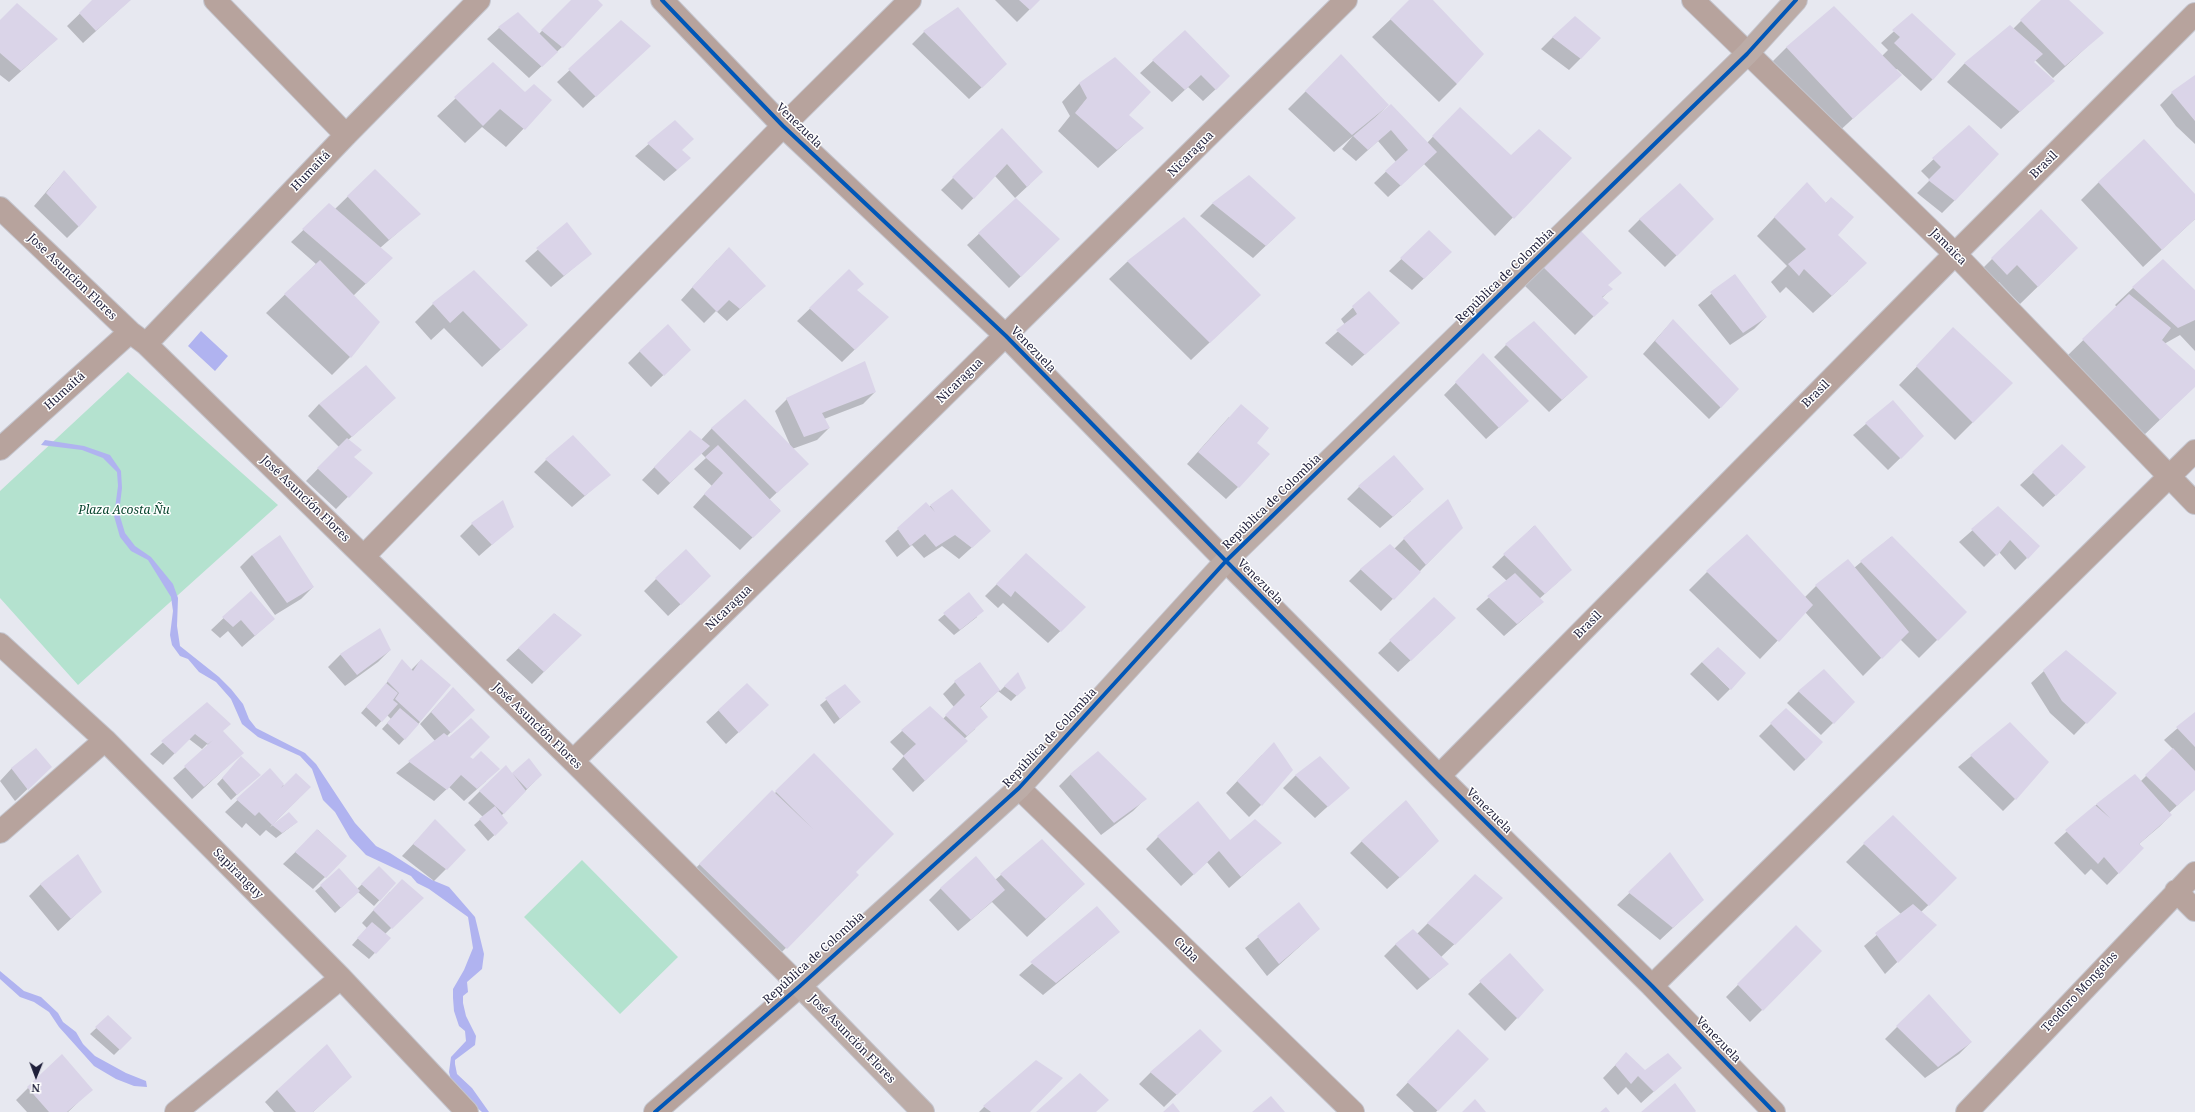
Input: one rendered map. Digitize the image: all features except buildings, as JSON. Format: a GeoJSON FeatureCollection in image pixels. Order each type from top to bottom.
{"type":"FeatureCollection","features":[{"type":"Feature","properties":{"kind":"street"},"geometry":{"type":"LineString","coordinates":[[215,0],[346,134]]}},
{"type":"Feature","properties":{"kind":"street","name":"Humaitá"},"geometry":{"type":"LineString","coordinates":[[0,449],[138,338],[346,134],[479,0]]}},
{"type":"Feature","properties":{"kind":"street","name":"Venezuela"},"geometry":{"type":"LineString","coordinates":[[662,0],[783,126],[1006,336],[1439,776],[1652,986],[1774,1112]]}},
{"type":"Feature","properties":{"kind":"street"},"geometry":{"type":"LineString","coordinates":[[364,556],[783,126],[910,0]]}},
{"type":"Feature","properties":{"kind":"street","name":"Nicaragua"},"geometry":{"type":"LineString","coordinates":[[574,761],[1346,0]]}},
{"type":"Feature","properties":{"kind":"street","name":"Jamaica"},"geometry":{"type":"LineString","coordinates":[[1693,0],[1955,254],[2195,503]]}},
{"type":"Feature","properties":{"kind":"street","name":"República de Colombia"},"geometry":{"type":"LineString","coordinates":[[655,1112],[800,986],[1019,788],[1226,561],[1747,54],[1796,0]]}},
{"type":"Feature","properties":{"kind":"street","name":"Brasil"},"geometry":{"type":"LineString","coordinates":[[1439,776],[1955,254],[2195,14]]}},
{"type":"Feature","properties":{"kind":"street","name":"Jose Asuncion Flores"},"geometry":{"type":"LineString","coordinates":[[0,208],[138,338]]}},
{"type":"Feature","properties":{"kind":"street","name":"José Asunción Flores"},"geometry":{"type":"LineString","coordinates":[[138,338],[574,761],[800,986],[923,1112]]}},
{"type":"Feature","properties":{"kind":"street"},"geometry":{"type":"LineString","coordinates":[[1652,986],[2195,452]]}},
{"type":"Feature","properties":{"kind":"street","name":"Sapiranguy"},"geometry":{"type":"LineString","coordinates":[[0,644],[105,740],[341,978],[467,1112]]}},
{"type":"Feature","properties":{"kind":"street"},"geometry":{"type":"LineString","coordinates":[[0,832],[105,740]]}},
{"type":"Feature","properties":{"kind":"street","name":"Cuba"},"geometry":{"type":"LineString","coordinates":[[1019,788],[1353,1112]]}},
{"type":"Feature","properties":{"kind":"street","name":"Teodoro Mongelos"},"geometry":{"type":"LineString","coordinates":[[1966,1112],[2176,891],[2195,873]]}},
{"type":"Feature","properties":{"kind":"street"},"geometry":{"type":"LineString","coordinates":[[2176,891],[2195,910]]}},
{"type":"Feature","properties":{"kind":"street"},"geometry":{"type":"LineString","coordinates":[[176,1112],[341,978]]}},
{"type":"Feature","properties":{"kind":"green space","name":"Plaza Acosta Ñu"},"geometry":{"type":"Polygon","coordinates":[[[128,372],[278,505],[78,685],[0,598],[0,491],[128,372]]]}},
{"type":"Feature","properties":{"kind":"green space"},"geometry":{"type":"Polygon","coordinates":[[[582,860],[678,957],[620,1014],[524,917],[582,860]]]}},
{"type":"Feature","properties":{"kind":"water"},"geometry":{"type":"Polygon","coordinates":[[[201,331],[228,356],[215,371],[188,346],[201,331]]]}},
{"type":"Feature","properties":{"kind":"water"},"geometry":{"type":"Polygon","coordinates":[[[45,440],[84,446],[110,455],[121,471],[122,488],[119,513],[125,533],[135,546],[151,557],[173,584],[178,598],[177,626],[180,646],[219,677],[231,689],[243,704],[249,719],[256,728],[305,753],[316,764],[355,823],[376,846],[390,853],[432,880],[449,887],[475,917],[484,954],[482,969],[467,982],[468,992],[463,996],[463,1003],[466,1016],[476,1036],[475,1045],[455,1060],[455,1064],[457,1074],[472,1088],[489,1112],[482,1112],[469,1101],[451,1080],[449,1072],[451,1057],[466,1041],[465,1031],[459,1026],[454,1011],[453,989],[464,970],[473,948],[468,917],[429,889],[417,883],[411,876],[366,855],[350,838],[335,812],[323,800],[312,769],[300,756],[258,737],[242,724],[231,699],[216,682],[199,672],[188,659],[180,656],[172,645],[170,635],[173,611],[171,597],[148,560],[131,551],[120,537],[114,516],[118,486],[117,472],[103,458],[82,450],[41,445],[45,440]]]}},
{"type":"Feature","properties":{"kind":"water"},"geometry":{"type":"Polygon","coordinates":[[[0,971],[24,991],[41,997],[58,1013],[63,1022],[76,1032],[83,1044],[95,1056],[126,1073],[146,1081],[147,1087],[134,1086],[116,1079],[94,1066],[59,1027],[49,1012],[34,1002],[20,997],[0,979],[0,971]]]}},
{"type":"Feature","properties":{"kind":"cycle path"},"geometry":{"type":"LineString","coordinates":[[662,0],[783,126],[1006,336],[1439,776],[1652,986],[1774,1112]]}},
{"type":"Feature","properties":{"kind":"cycle path"},"geometry":{"type":"LineString","coordinates":[[655,1112],[800,986],[1019,788],[1226,561],[1747,54],[1796,0]]}}]}
